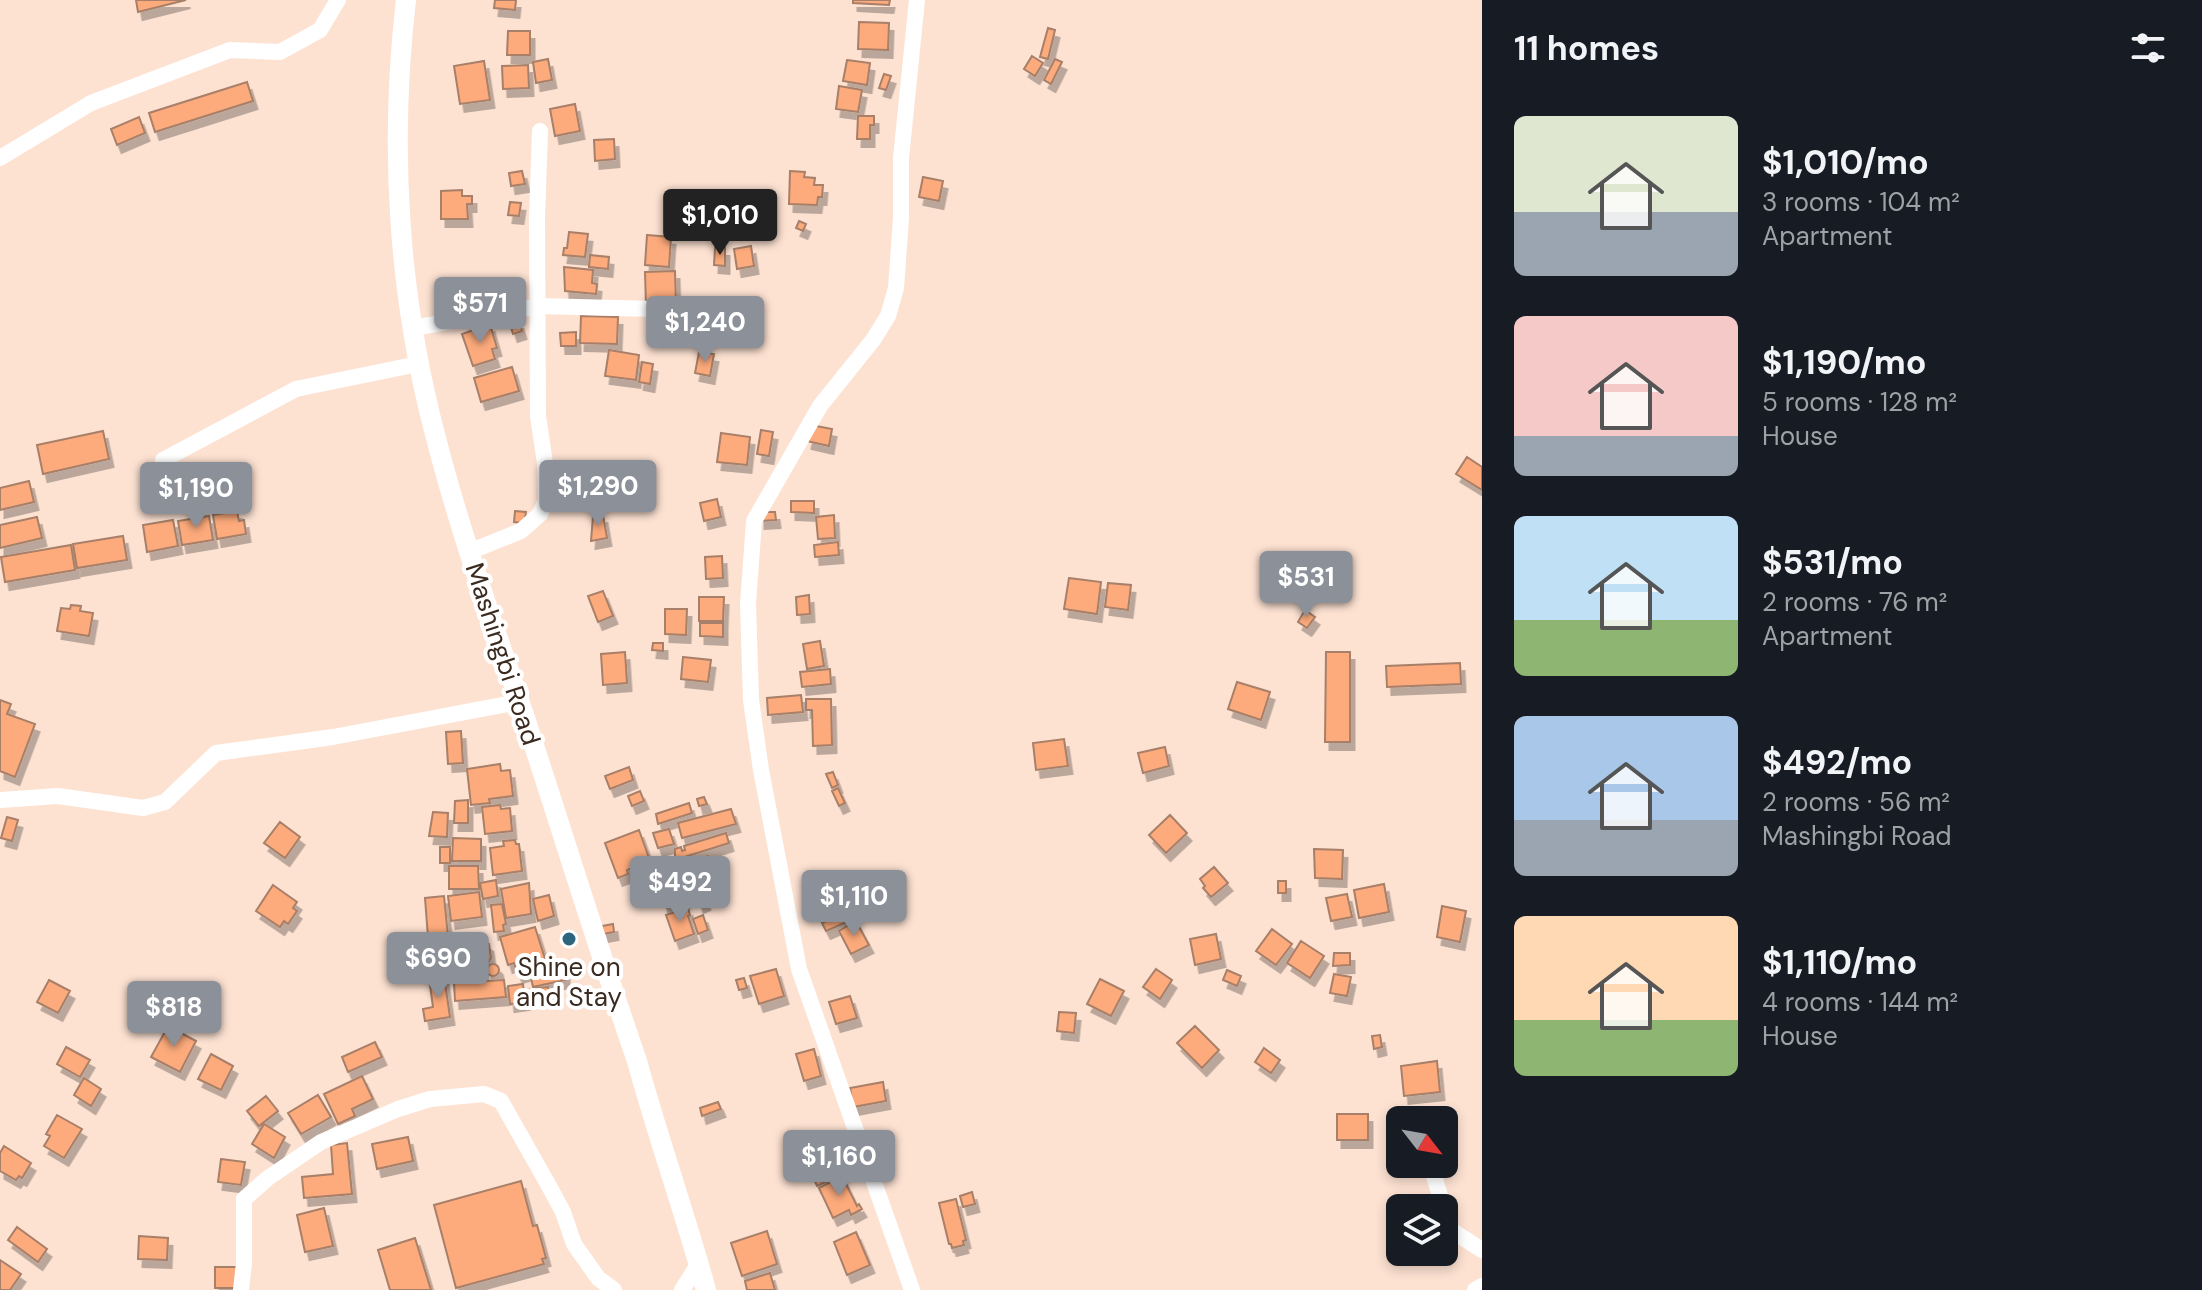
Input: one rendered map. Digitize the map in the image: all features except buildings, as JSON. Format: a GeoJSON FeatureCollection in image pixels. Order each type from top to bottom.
{"type":"FeatureCollection","features":[{"type":"Feature","properties":{"kind":"main road","name":"Mashingbi Road"},"geometry":{"type":"LineString","coordinates":[[406,0],[397,147],[401,240],[418,364],[435,438],[469,552],[637,1061],[657,1132],[674,1176],[706,1290]]}},
{"type":"Feature","properties":{"kind":"street"},"geometry":{"type":"LineString","coordinates":[[0,158],[91,103],[230,50],[280,52],[320,30],[338,0]]}},
{"type":"Feature","properties":{"kind":"street"},"geometry":{"type":"LineString","coordinates":[[912,1290],[799,969],[761,770],[751,700],[748,604],[754,521],[820,406],[873,340],[888,316],[896,288],[901,158],[917,0]]}},
{"type":"Feature","properties":{"kind":"street"},"geometry":{"type":"LineString","coordinates":[[469,552],[521,531],[540,514],[546,500],[545,463],[538,416],[540,131]]}},
{"type":"Feature","properties":{"kind":"street"},"geometry":{"type":"LineString","coordinates":[[413,328],[538,306],[655,309]]}},
{"type":"Feature","properties":{"kind":"street"},"geometry":{"type":"LineString","coordinates":[[163,460],[296,389],[418,364]]}},
{"type":"Feature","properties":{"kind":"street"},"geometry":{"type":"LineString","coordinates":[[0,800],[58,796],[143,808],[165,802],[216,753],[333,737],[519,702]]}},
{"type":"Feature","properties":{"kind":"street"},"geometry":{"type":"LineString","coordinates":[[241,1290],[244,1199],[268,1178],[321,1142],[398,1109],[430,1099],[484,1094],[501,1101],[556,1199],[574,1244],[598,1278],[614,1290]]}},
{"type":"Feature","properties":{"kind":"street"},"geometry":{"type":"LineString","coordinates":[[1458,1235],[1482,1250]]}},
{"type":"Feature","properties":{"kind":"street"},"geometry":{"type":"LineString","coordinates":[[682,1290],[699,1263]]}},
{"type":"Feature","properties":{"kind":"street"},"geometry":{"type":"LineString","coordinates":[[1475,1290],[1482,1286]]}},
{"type":"Feature","properties":{"kind":"place","name":"Shine on and Stay"},"geometry":{"type":"Point","coordinates":[569,939]}}]}
